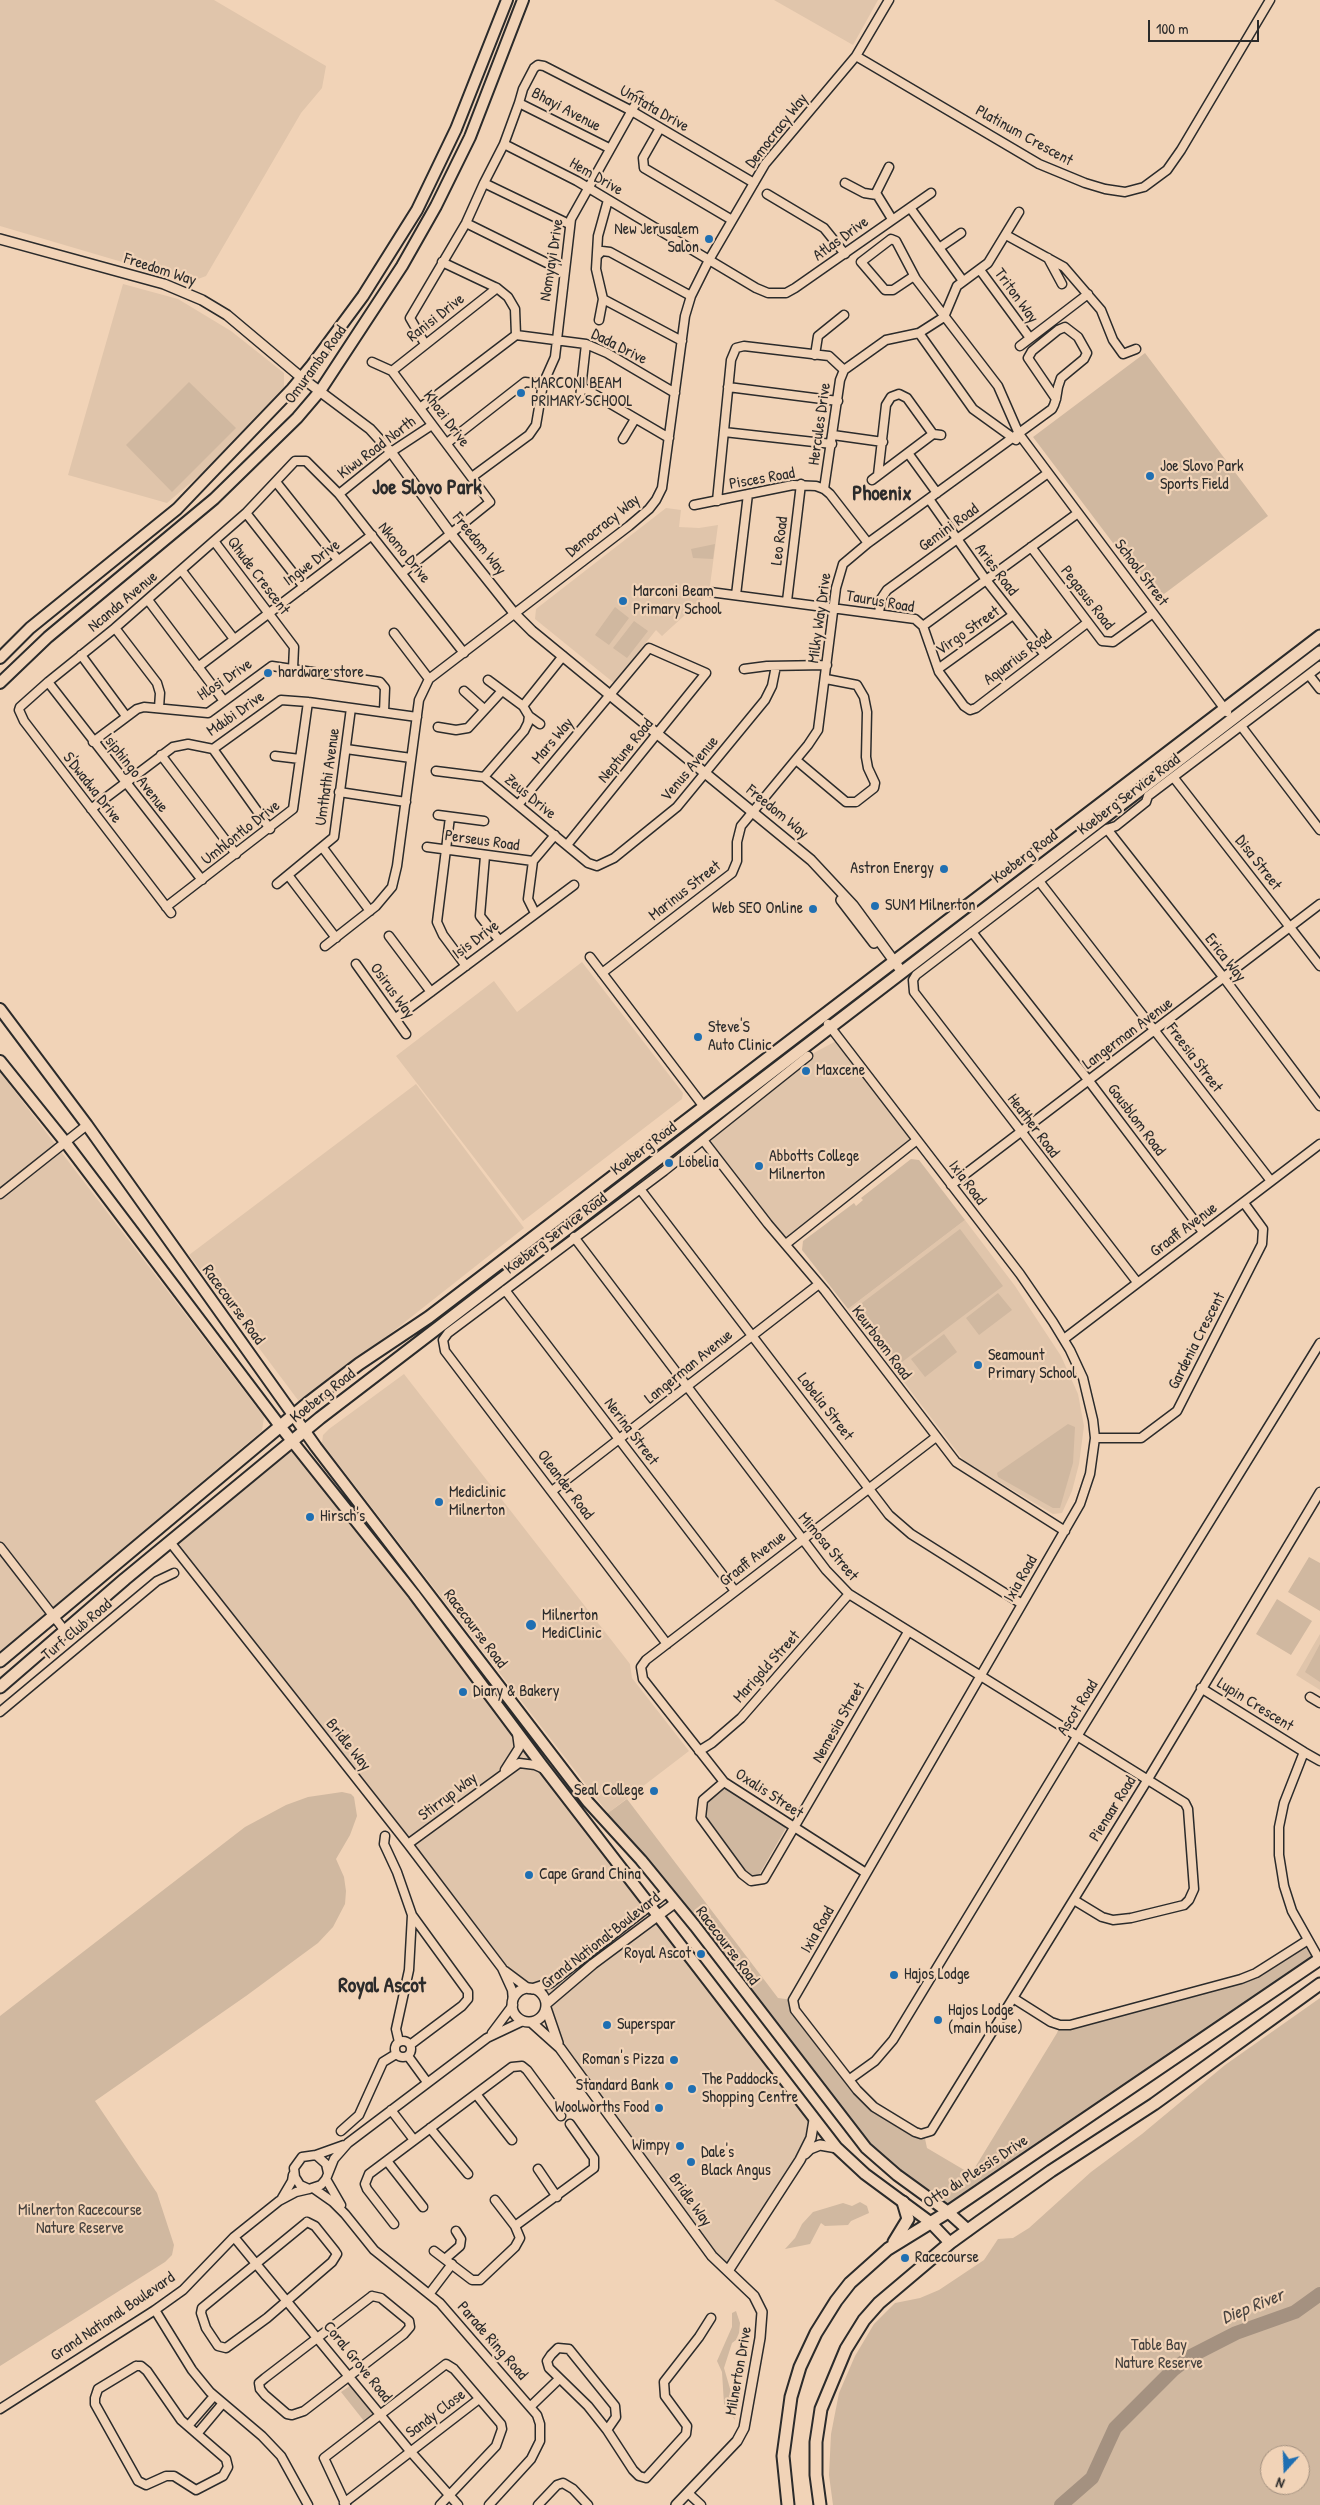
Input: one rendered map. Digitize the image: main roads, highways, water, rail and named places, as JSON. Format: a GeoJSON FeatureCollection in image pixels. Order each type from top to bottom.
{"type":"FeatureCollection","features":[{"type":"Feature","properties":{"kind":"main road","name":"Omuramba Road"},"geometry":{"type":"LineString","coordinates":[[0,658],[30,628],[177,509],[302,378],[363,296],[417,210],[456,129],[507,0]]}},
{"type":"Feature","properties":{"kind":"main road","name":"Omuramba Road"},"geometry":{"type":"LineString","coordinates":[[0,684],[48,637],[214,499],[297,418],[320,391],[402,266],[436,206],[470,137],[523,0]]}},
{"type":"Feature","properties":{"kind":"main road","name":"Koeberg Road"},"geometry":{"type":"LineString","coordinates":[[0,1661],[280,1426],[359,1364],[436,1312],[1320,636]]}},
{"type":"Feature","properties":{"kind":"main road","name":"Koeberg Road"},"geometry":{"type":"LineString","coordinates":[[0,1687],[292,1440],[900,973],[1237,722],[1320,652]]}},
{"type":"Feature","properties":{"kind":"main road","name":"Racecourse Road"},"geometry":{"type":"LineString","coordinates":[[0,1009],[87,1125],[305,1430],[588,1802],[667,1892],[866,2148],[897,2176],[948,2212],[968,2230]]}},
{"type":"Feature","properties":{"kind":"main road","name":"Racecourse Road"},"geometry":{"type":"LineString","coordinates":[[0,1061],[66,1142],[280,1426],[414,1594],[545,1770],[814,2120],[837,2148],[865,2174],[930,2222],[950,2243]]}},
{"type":"Feature","properties":{"kind":"main road","name":"Otto du Plessis Drive"},"geometry":{"type":"LineString","coordinates":[[788,2505],[783,2448],[791,2397],[800,2367],[816,2333],[836,2301],[863,2271],[888,2249],[948,2212],[1320,1959]]}},
{"type":"Feature","properties":{"kind":"main road"},"geometry":{"type":"LineString","coordinates":[[820,2505],[816,2475],[817,2434],[824,2400],[846,2349],[864,2320],[879,2304],[950,2243],[1051,2171],[1154,2104],[1320,1984]]}},
{"type":"Feature","properties":{"kind":"main road"},"geometry":{"type":"LineString","coordinates":[[888,2249],[908,2221],[908,2214],[903,2202]]}},
{"type":"Feature","properties":{"kind":"waterway","name":"Diep River"},"geometry":{"type":"LineString","coordinates":[[1061,2505],[1092,2478],[1115,2428],[1173,2370],[1191,2356],[1236,2333],[1295,2312],[1320,2294]]}},
{"type":"Feature","properties":{"kind":"place","name":"New Jerusalem Salon"},"geometry":{"type":"Point","coordinates":[709,239]}},
{"type":"Feature","properties":{"kind":"place","name":"MARCONI BEAM PRIMARY SCHOOL"},"geometry":{"type":"Point","coordinates":[521,393]}},
{"type":"Feature","properties":{"kind":"place","name":"Joe Slovo Park Sports Field"},"geometry":{"type":"Point","coordinates":[1150,476]}},
{"type":"Feature","properties":{"kind":"place","name":"Marconi Beam Primary School"},"geometry":{"type":"Point","coordinates":[623,601]}},
{"type":"Feature","properties":{"kind":"place","name":"hardware store"},"geometry":{"type":"Point","coordinates":[268,673]}},
{"type":"Feature","properties":{"kind":"place","name":"Astron Energy"},"geometry":{"type":"Point","coordinates":[944,869]}},
{"type":"Feature","properties":{"kind":"place","name":"SUN1 Milnerton"},"geometry":{"type":"Point","coordinates":[875,906]}},
{"type":"Feature","properties":{"kind":"place","name":"Web SEO Online"},"geometry":{"type":"Point","coordinates":[813,909]}},
{"type":"Feature","properties":{"kind":"place","name":"Steve'S Auto Clinic"},"geometry":{"type":"Point","coordinates":[698,1037]}},
{"type":"Feature","properties":{"kind":"place","name":"Maxcene"},"geometry":{"type":"Point","coordinates":[806,1071]}},
{"type":"Feature","properties":{"kind":"place","name":"Lobelia"},"geometry":{"type":"Point","coordinates":[669,1163]}},
{"type":"Feature","properties":{"kind":"place","name":"Abbotts College Milnerton"},"geometry":{"type":"Point","coordinates":[759,1166]}},
{"type":"Feature","properties":{"kind":"place","name":"Seamount Primary School"},"geometry":{"type":"Point","coordinates":[978,1365]}},
{"type":"Feature","properties":{"kind":"place","name":"Mediclinic Milnerton"},"geometry":{"type":"Point","coordinates":[439,1502]}},
{"type":"Feature","properties":{"kind":"place","name":"Hirsch's"},"geometry":{"type":"Point","coordinates":[310,1517]}},
{"type":"Feature","properties":{"kind":"place","name":"Milnerton MediClinic"},"geometry":{"type":"Point","coordinates":[531,1625]}},
{"type":"Feature","properties":{"kind":"place","name":"Diary & Bakery"},"geometry":{"type":"Point","coordinates":[463,1692]}},
{"type":"Feature","properties":{"kind":"place","name":"Seal College"},"geometry":{"type":"Point","coordinates":[654,1791]}},
{"type":"Feature","properties":{"kind":"place","name":"Cape Grand China"},"geometry":{"type":"Point","coordinates":[529,1875]}},
{"type":"Feature","properties":{"kind":"place","name":"Royal Ascot"},"geometry":{"type":"Point","coordinates":[701,1954]}},
{"type":"Feature","properties":{"kind":"place","name":"Hajos Lodge"},"geometry":{"type":"Point","coordinates":[894,1975]}},
{"type":"Feature","properties":{"kind":"place","name":"Hajos Lodge (main house)"},"geometry":{"type":"Point","coordinates":[938,2020]}},
{"type":"Feature","properties":{"kind":"place","name":"Superspar"},"geometry":{"type":"Point","coordinates":[607,2025]}},
{"type":"Feature","properties":{"kind":"place","name":"Roman's Pizza"},"geometry":{"type":"Point","coordinates":[674,2060]}},
{"type":"Feature","properties":{"kind":"place","name":"Standard Bank"},"geometry":{"type":"Point","coordinates":[669,2086]}},
{"type":"Feature","properties":{"kind":"place","name":"The Paddocks Shopping Centre"},"geometry":{"type":"Point","coordinates":[692,2089]}},
{"type":"Feature","properties":{"kind":"place","name":"Woolworths Food"},"geometry":{"type":"Point","coordinates":[659,2108]}},
{"type":"Feature","properties":{"kind":"place","name":"Wimpy"},"geometry":{"type":"Point","coordinates":[680,2146]}},
{"type":"Feature","properties":{"kind":"place","name":"Dale's Black Angus"},"geometry":{"type":"Point","coordinates":[691,2162]}},
{"type":"Feature","properties":{"kind":"place","name":"Racecourse"},"geometry":{"type":"Point","coordinates":[905,2258]}},
{"type":"Feature","properties":{"kind":"district","name":"Joe Slovo Park"},"geometry":{"type":"Point","coordinates":[427,488]}},
{"type":"Feature","properties":{"kind":"district","name":"Phoenix"},"geometry":{"type":"Point","coordinates":[882,494]}},
{"type":"Feature","properties":{"kind":"district","name":"Royal Ascot"},"geometry":{"type":"Point","coordinates":[382,1986]}},
{"type":"Feature","properties":{"kind":"park label","name":"Milnerton Racecourse Nature Reserve"},"geometry":{"type":"Point","coordinates":[80,2220]}},
{"type":"Feature","properties":{"kind":"park label","name":"Table Bay Nature Reserve"},"geometry":{"type":"Point","coordinates":[1159,2355]}}]}
